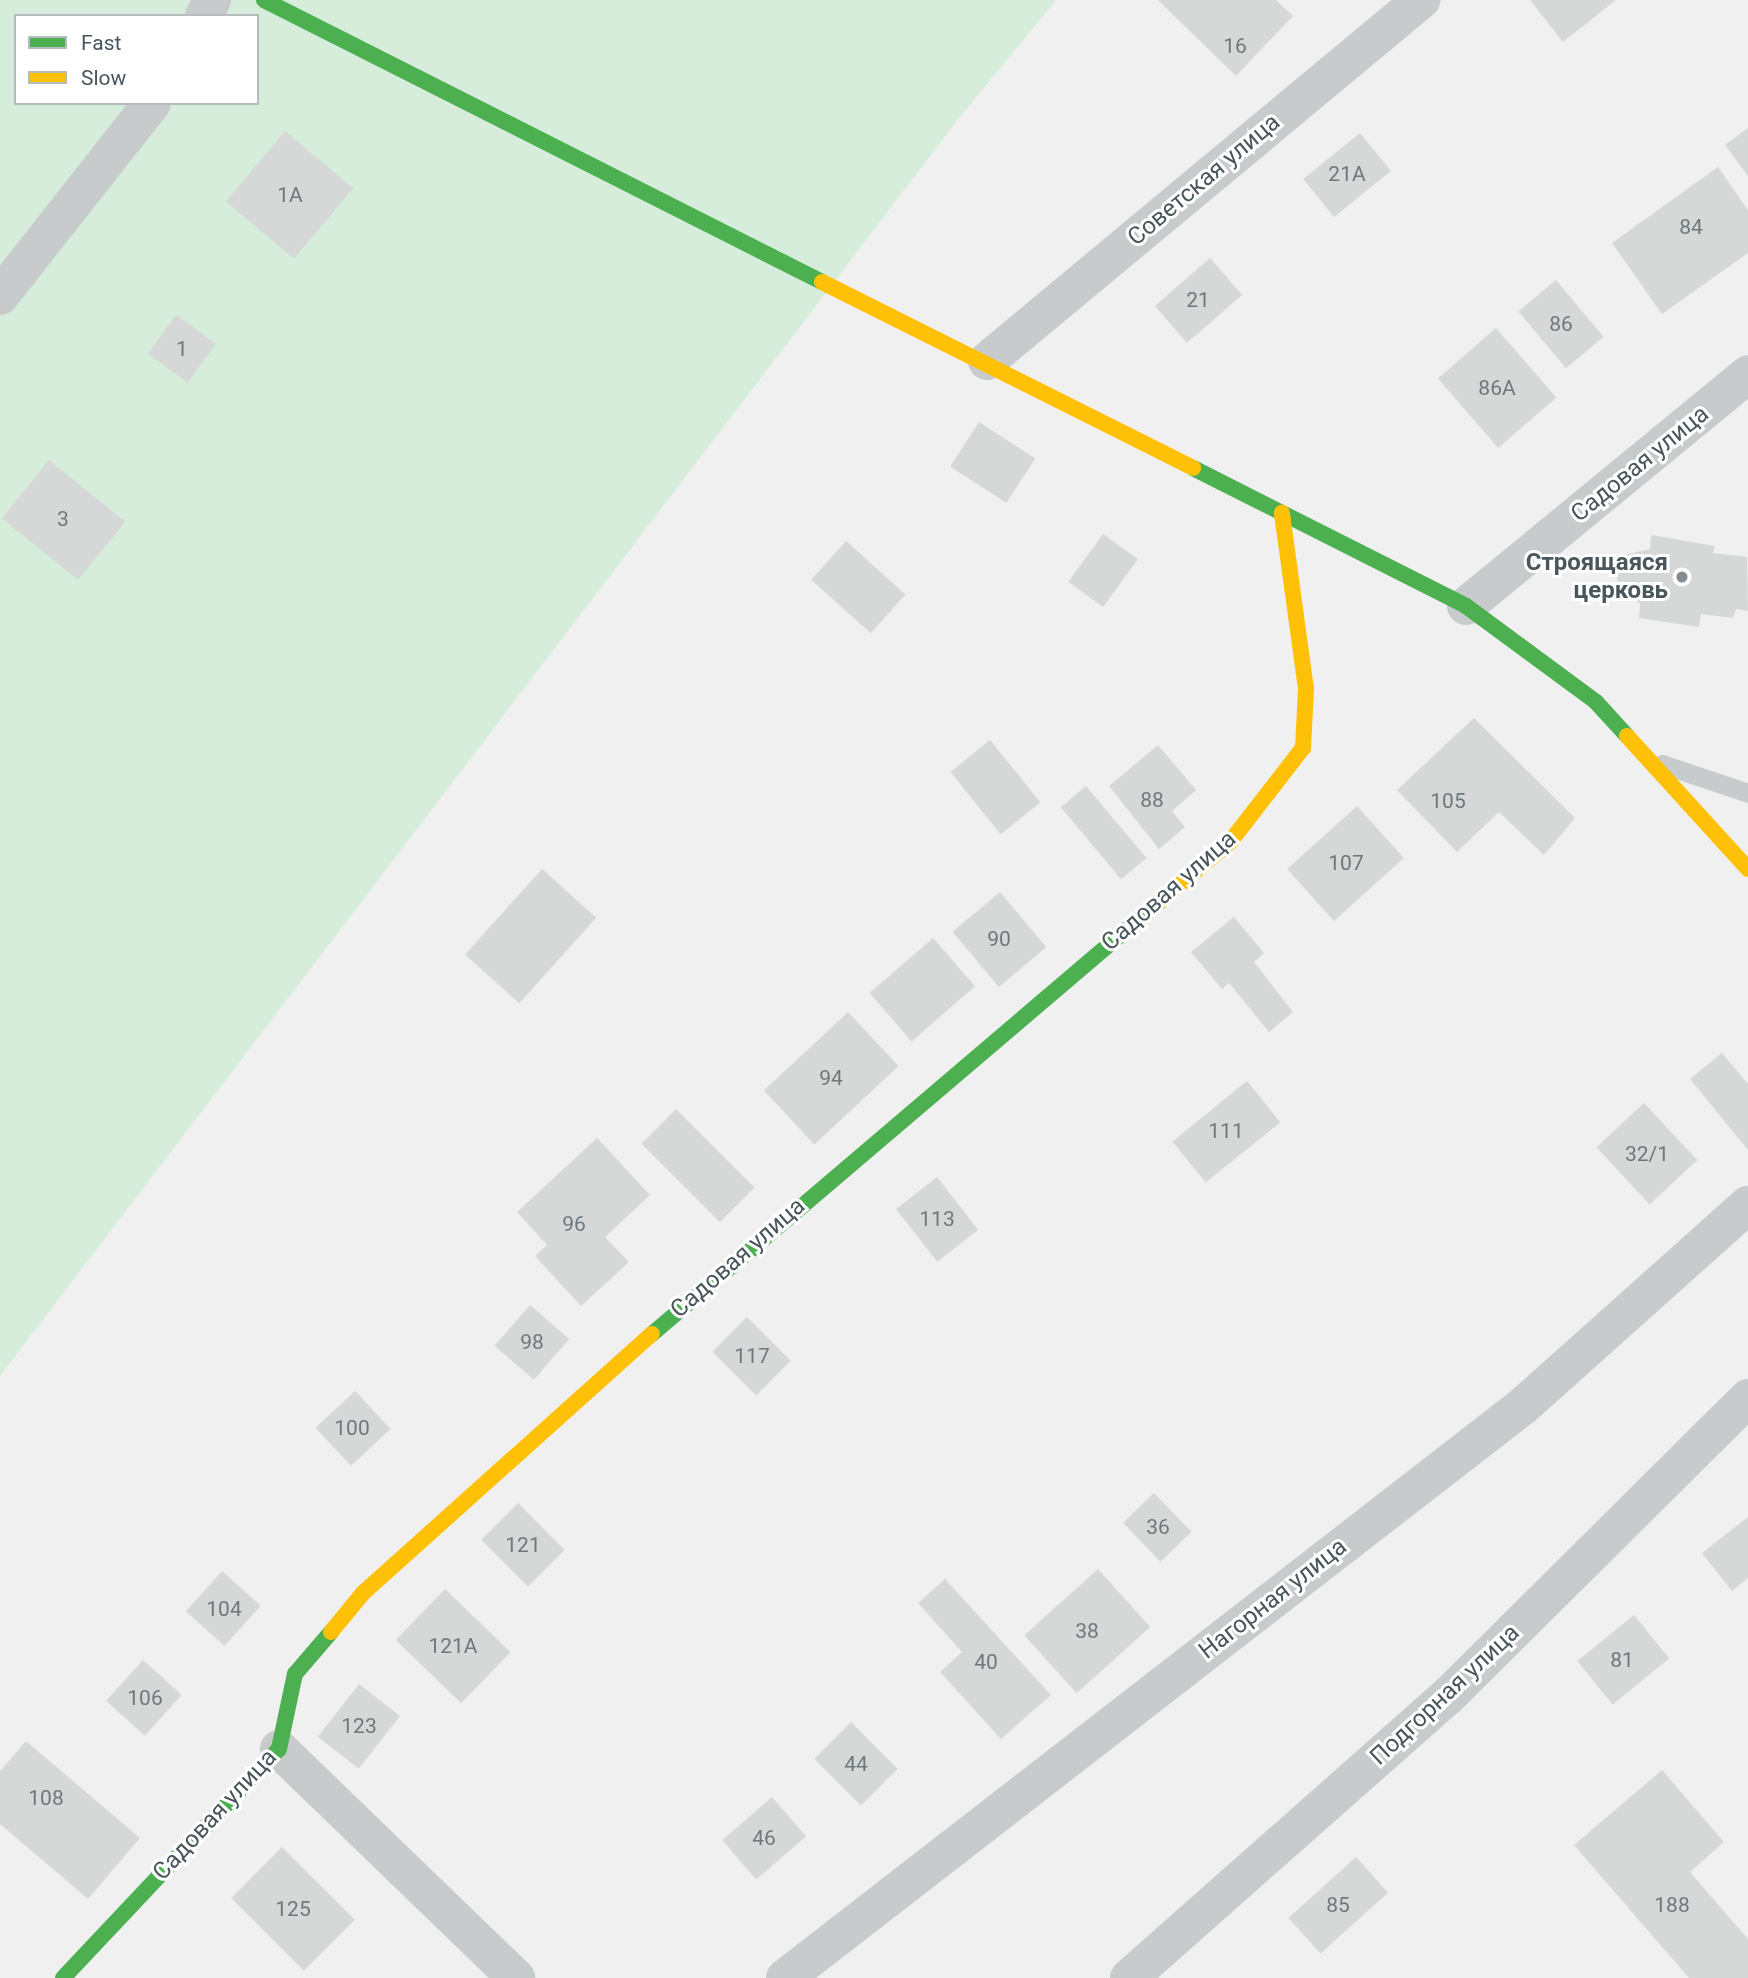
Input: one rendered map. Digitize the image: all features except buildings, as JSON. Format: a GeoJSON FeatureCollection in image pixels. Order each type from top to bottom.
{"type":"FeatureCollection","features":[{"type":"Feature","properties":{"kind":"street"},"geometry":{"type":"LineString","coordinates":[[264,0],[987,361],[1466,606],[1596,702],[1748,869]]}},
{"type":"Feature","properties":{"kind":"street","name":"Советская улица"},"geometry":{"type":"LineString","coordinates":[[987,361],[1421,0]]}},
{"type":"Feature","properties":{"kind":"street"},"geometry":{"type":"LineString","coordinates":[[0,296],[150,105]]}},
{"type":"Feature","properties":{"kind":"street","name":"Садовая улица"},"geometry":{"type":"LineString","coordinates":[[1466,606],[1748,374]]}},
{"type":"Feature","properties":{"kind":"street","name":"Садовая улица"},"geometry":{"type":"LineString","coordinates":[[63,1978],[279,1749],[295,1674],[363,1593],[762,1236],[1230,842],[1303,748],[1306,689],[1282,513]]}},
{"type":"Feature","properties":{"kind":"street","name":"Нагорная улица"},"geometry":{"type":"LineString","coordinates":[[785,1978],[1523,1406],[1748,1205]]}},
{"type":"Feature","properties":{"kind":"street","name":"Подгорная улица"},"geometry":{"type":"LineString","coordinates":[[1129,1978],[1448,1696],[1748,1398]]}},
{"type":"Feature","properties":{"kind":"street"},"geometry":{"type":"LineString","coordinates":[[279,1749],[516,1978]]}},
{"type":"Feature","properties":{"kind":"lane"},"geometry":{"type":"LineString","coordinates":[[1651,761],[1748,793]]}},
{"type":"Feature","properties":{"kind":"green space"},"geometry":{"type":"Polygon","coordinates":[[[0,0],[1056,0],[959,118],[0,1376],[0,0]]]}},
{"type":"Feature","properties":{"kind":"traffic: fast"},"geometry":{"type":"LineString","coordinates":[[264,0],[822,282]]}},
{"type":"Feature","properties":{"kind":"traffic: fast"},"geometry":{"type":"LineString","coordinates":[[1193,468],[1466,606],[1596,702],[1627,736]]}},
{"type":"Feature","properties":{"kind":"traffic: fast"},"geometry":{"type":"LineString","coordinates":[[652,1334],[1159,902]]}},
{"type":"Feature","properties":{"kind":"traffic: fast"},"geometry":{"type":"LineString","coordinates":[[63,1978],[279,1749],[295,1674],[331,1632]]}},
{"type":"Feature","properties":{"kind":"traffic: slow"},"geometry":{"type":"LineString","coordinates":[[822,282],[1193,468]]}},
{"type":"Feature","properties":{"kind":"traffic: slow"},"geometry":{"type":"LineString","coordinates":[[1159,902],[1230,842],[1303,748],[1306,689],[1282,513]]}},
{"type":"Feature","properties":{"kind":"traffic: slow"},"geometry":{"type":"LineString","coordinates":[[1627,736],[1748,869]]}},
{"type":"Feature","properties":{"kind":"traffic: slow"},"geometry":{"type":"LineString","coordinates":[[331,1632],[363,1593],[652,1334]]}},
{"type":"Feature","properties":{"kind":"place","name":"Строящаяся церковь"},"geometry":{"type":"Point","coordinates":[1682,577]}}]}
